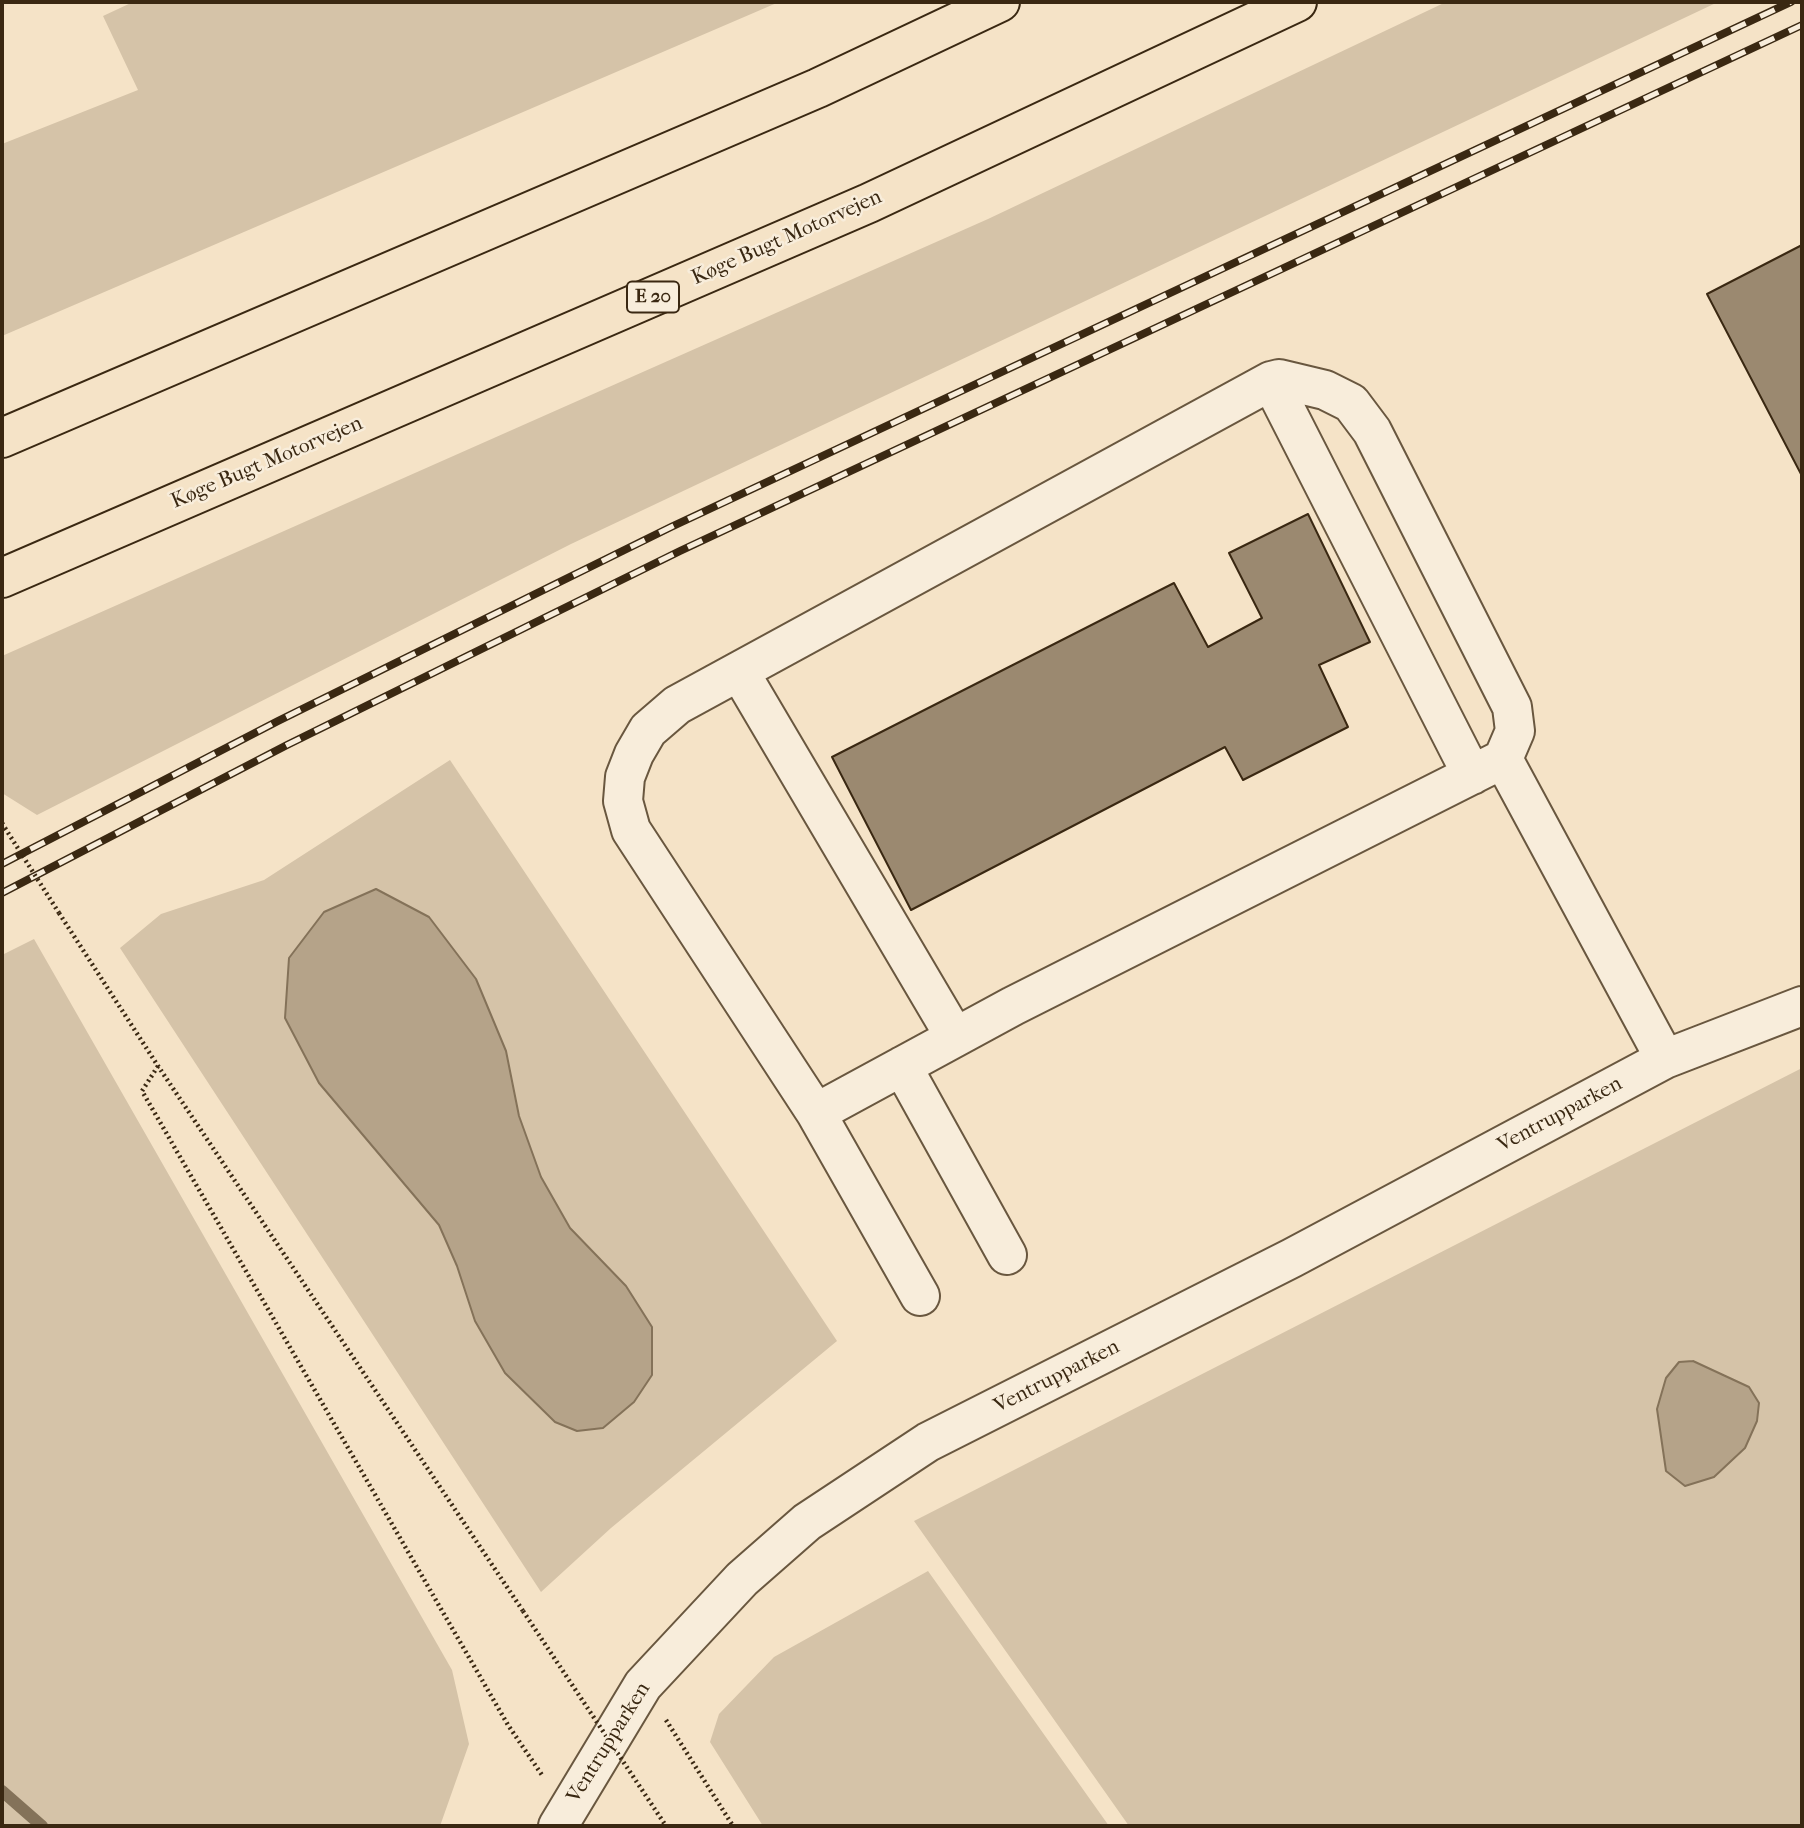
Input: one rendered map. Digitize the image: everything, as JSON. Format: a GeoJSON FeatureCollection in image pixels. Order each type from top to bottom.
{"type":"FeatureCollection","features":[{"type":"Feature","properties":{"kind":"highway"},"geometry":{"type":"LineString","coordinates":[[2,438],[818,88],[1000,2]]}},
{"type":"Feature","properties":{"kind":"highway","name":"Køge Bugt Motorvejen"},"geometry":{"type":"LineString","coordinates":[[2,578],[869,204],[1297,2]]}},
{"type":"Feature","properties":{"kind":"street"},"geometry":{"type":"LineString","coordinates":[[816,1113],[1013,1006],[1488,767],[1515,731],[1512,707],[1372,431],[1350,403],[1303,383],[1279,379],[1271,381],[677,705],[648,730],[634,754],[625,777],[623,801],[631,830],[816,1113],[920,1296]]}},
{"type":"Feature","properties":{"kind":"street"},"geometry":{"type":"LineString","coordinates":[[1271,381],[1488,767],[1665,1059]]}},
{"type":"Feature","properties":{"kind":"street"},"geometry":{"type":"LineString","coordinates":[[739,671],[955,1037]]}},
{"type":"Feature","properties":{"kind":"street","name":"Ventrupparken"},"geometry":{"type":"LineString","coordinates":[[562,1819],[643,1685],[742,1579],[807,1522],[928,1442],[1292,1258],[1665,1059],[1802,1006]]}},
{"type":"Feature","properties":{"kind":"street"},"geometry":{"type":"LineString","coordinates":[[902,1066],[1007,1255]]}},
{"type":"Feature","properties":{"kind":"path"},"geometry":{"type":"LineString","coordinates":[[3,826],[158,1066],[666,1826]]}},
{"type":"Feature","properties":{"kind":"path"},"geometry":{"type":"LineString","coordinates":[[158,1066],[142,1091],[562,1819]]}},
{"type":"Feature","properties":{"kind":"path"},"geometry":{"type":"LineString","coordinates":[[643,1685],[733,1826]]}},
{"type":"Feature","properties":{"kind":"shaded area"},"geometry":{"type":"Polygon","coordinates":[[[133,2],[779,2],[2,336],[2,144],[138,90],[103,16],[133,2]]]}},
{"type":"Feature","properties":{"kind":"shaded area"},"geometry":{"type":"Polygon","coordinates":[[[1446,2],[1718,2],[571,544],[37,815],[2,793],[2,656],[988,219],[1446,2]]]}},
{"type":"Feature","properties":{"kind":"shaded area"},"geometry":{"type":"Polygon","coordinates":[[[450,760],[837,1341],[611,1528],[541,1592],[120,948],[161,914],[264,880],[450,760]],[[285,1018],[319,1083],[439,1224],[505,1373],[555,1422],[577,1431],[626,1286],[570,1228],[541,1177],[519,1116],[285,1018]]]}},
{"type":"Feature","properties":{"kind":"shaded area"},"geometry":{"type":"Polygon","coordinates":[[[376,889],[429,917],[476,979],[506,1051],[519,1116],[541,1177],[570,1228],[626,1286],[652,1327],[652,1375],[634,1402],[603,1428],[577,1431],[555,1422],[505,1373],[475,1321],[457,1266],[439,1225],[319,1083],[285,1018],[289,958],[324,912],[376,889]]]}},
{"type":"Feature","properties":{"kind":"shaded area"},"geometry":{"type":"Polygon","coordinates":[[[34,939],[452,1670],[469,1744],[440,1826],[2,1826],[2,955],[34,939]]]}},
{"type":"Feature","properties":{"kind":"shaded area"},"geometry":{"type":"Polygon","coordinates":[[[1802,1068],[1802,1826],[1129,1826],[914,1521],[1802,1068]]]}},
{"type":"Feature","properties":{"kind":"shaded area"},"geometry":{"type":"Polygon","coordinates":[[[1693,1361],[1749,1387],[1759,1403],[1757,1421],[1745,1448],[1714,1477],[1685,1486],[1666,1471],[1657,1409],[1666,1378],[1679,1362],[1693,1361]]]}},
{"type":"Feature","properties":{"kind":"shaded area"},"geometry":{"type":"Polygon","coordinates":[[[928,1571],[1109,1826],[763,1826],[710,1742],[719,1714],[774,1657],[928,1571]]]}},
{"type":"Feature","properties":{"kind":"building"},"geometry":{"type":"Polygon","coordinates":[[[1802,245],[1802,476],[1707,294],[1802,245]]]}},
{"type":"Feature","properties":{"kind":"building"},"geometry":{"type":"Polygon","coordinates":[[[1308,514],[1370,642],[1319,665],[1348,727],[1243,780],[1225,747],[911,910],[832,757],[1174,583],[1208,647],[1262,618],[1229,553],[1308,514]]]}},
{"type":"Feature","properties":{"kind":"waterway"},"geometry":{"type":"LineString","coordinates":[[2,1791],[42,1826]]}},
{"type":"Feature","properties":{"kind":"railway"},"geometry":{"type":"LineString","coordinates":[[2,864],[278,721],[671,527],[1791,2]]}},
{"type":"Feature","properties":{"kind":"railway"},"geometry":{"type":"LineString","coordinates":[[2,893],[287,745],[680,551],[1802,25]]}}]}
